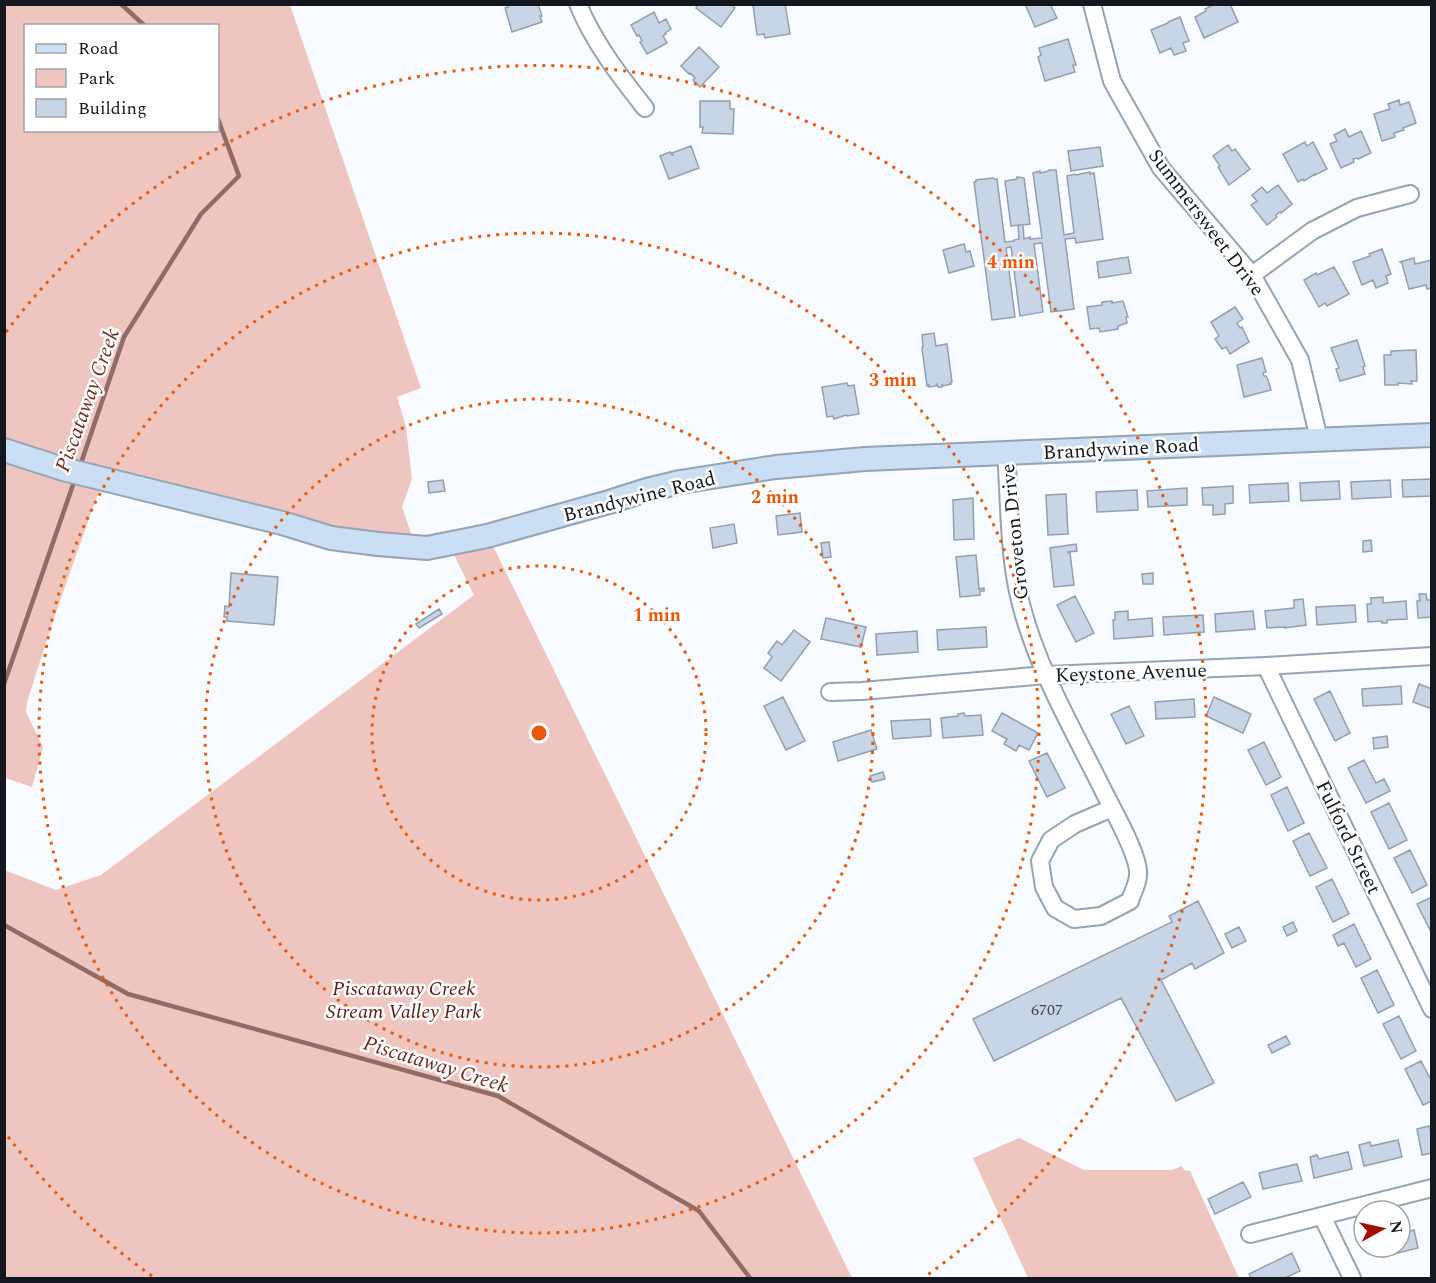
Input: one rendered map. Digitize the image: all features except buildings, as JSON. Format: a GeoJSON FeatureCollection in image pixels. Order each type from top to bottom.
{"type":"FeatureCollection","features":[{"type":"Feature","properties":{"kind":"main road","name":"Brandywine Road"},"geometry":{"type":"LineString","coordinates":[[4,450],[63,469],[282,523],[332,538],[427,548],[487,536],[647,490],[691,480],[776,467],[865,459],[1431,435]]}},
{"type":"Feature","properties":{"kind":"street"},"geometry":{"type":"LineString","coordinates":[[578,4],[608,61],[645,108]]}},
{"type":"Feature","properties":{"kind":"street","name":"Summersweet Drive"},"geometry":{"type":"LineString","coordinates":[[1092,4],[1112,81],[1161,168],[1252,275],[1300,360],[1319,439]]}},
{"type":"Feature","properties":{"kind":"street"},"geometry":{"type":"LineString","coordinates":[[1252,275],[1312,231],[1357,208],[1410,194]]}},
{"type":"Feature","properties":{"kind":"street","name":"Groveton Drive"},"geometry":{"type":"LineString","coordinates":[[1006,453],[1014,570],[1021,607],[1046,675],[1112,808],[1137,861],[1138,877],[1130,902],[1101,916],[1074,919],[1055,908],[1044,887],[1040,861],[1051,840],[1075,824],[1112,808]]}},
{"type":"Feature","properties":{"kind":"street","name":"Keystone Avenue"},"geometry":{"type":"LineString","coordinates":[[830,692],[1046,675],[1266,666],[1431,656]]}},
{"type":"Feature","properties":{"kind":"street","name":"Fulford Street"},"geometry":{"type":"LineString","coordinates":[[1266,666],[1431,1009]]}},
{"type":"Feature","properties":{"kind":"street"},"geometry":{"type":"LineString","coordinates":[[1250,1234],[1431,1188]]}},
{"type":"Feature","properties":{"kind":"street"},"geometry":{"type":"LineString","coordinates":[[1322,1216],[1352,1278]]}},
{"type":"Feature","properties":{"kind":"green space"},"geometry":{"type":"Polygon","coordinates":[[[5,5],[290,5],[421,388],[397,397],[406,427],[412,479],[402,507],[413,539],[362,537],[106,471],[27,702],[26,712],[43,747],[32,787],[5,778],[5,5]]]}},
{"type":"Feature","properties":{"kind":"green space","name":"Piscataway Creek Stream Valley Park"},"geometry":{"type":"Polygon","coordinates":[[[493,546],[852,1278],[5,1278],[4,870],[56,890],[101,875],[474,595],[454,555],[493,546]]]}},
{"type":"Feature","properties":{"kind":"green space"},"geometry":{"type":"Polygon","coordinates":[[[1019,1138],[1084,1170],[1172,1170],[1182,1166],[1184,1170],[1190,1171],[1239,1278],[1028,1278],[973,1158],[1019,1138]]]}},
{"type":"Feature","properties":{"kind":"waterway","name":"Piscataway Creek"},"geometry":{"type":"LineString","coordinates":[[121,4],[143,24]]}},
{"type":"Feature","properties":{"kind":"waterway","name":"Piscataway Creek"},"geometry":{"type":"LineString","coordinates":[[80,466],[124,337],[201,214],[239,176],[219,122]]}},
{"type":"Feature","properties":{"kind":"waterway","name":"Piscataway Creek"},"geometry":{"type":"LineString","coordinates":[[4,684],[75,479]]}},
{"type":"Feature","properties":{"kind":"waterway","name":"Piscataway Creek"},"geometry":{"type":"LineString","coordinates":[[4,925],[128,994],[498,1096],[699,1211],[750,1278]]}}]}
